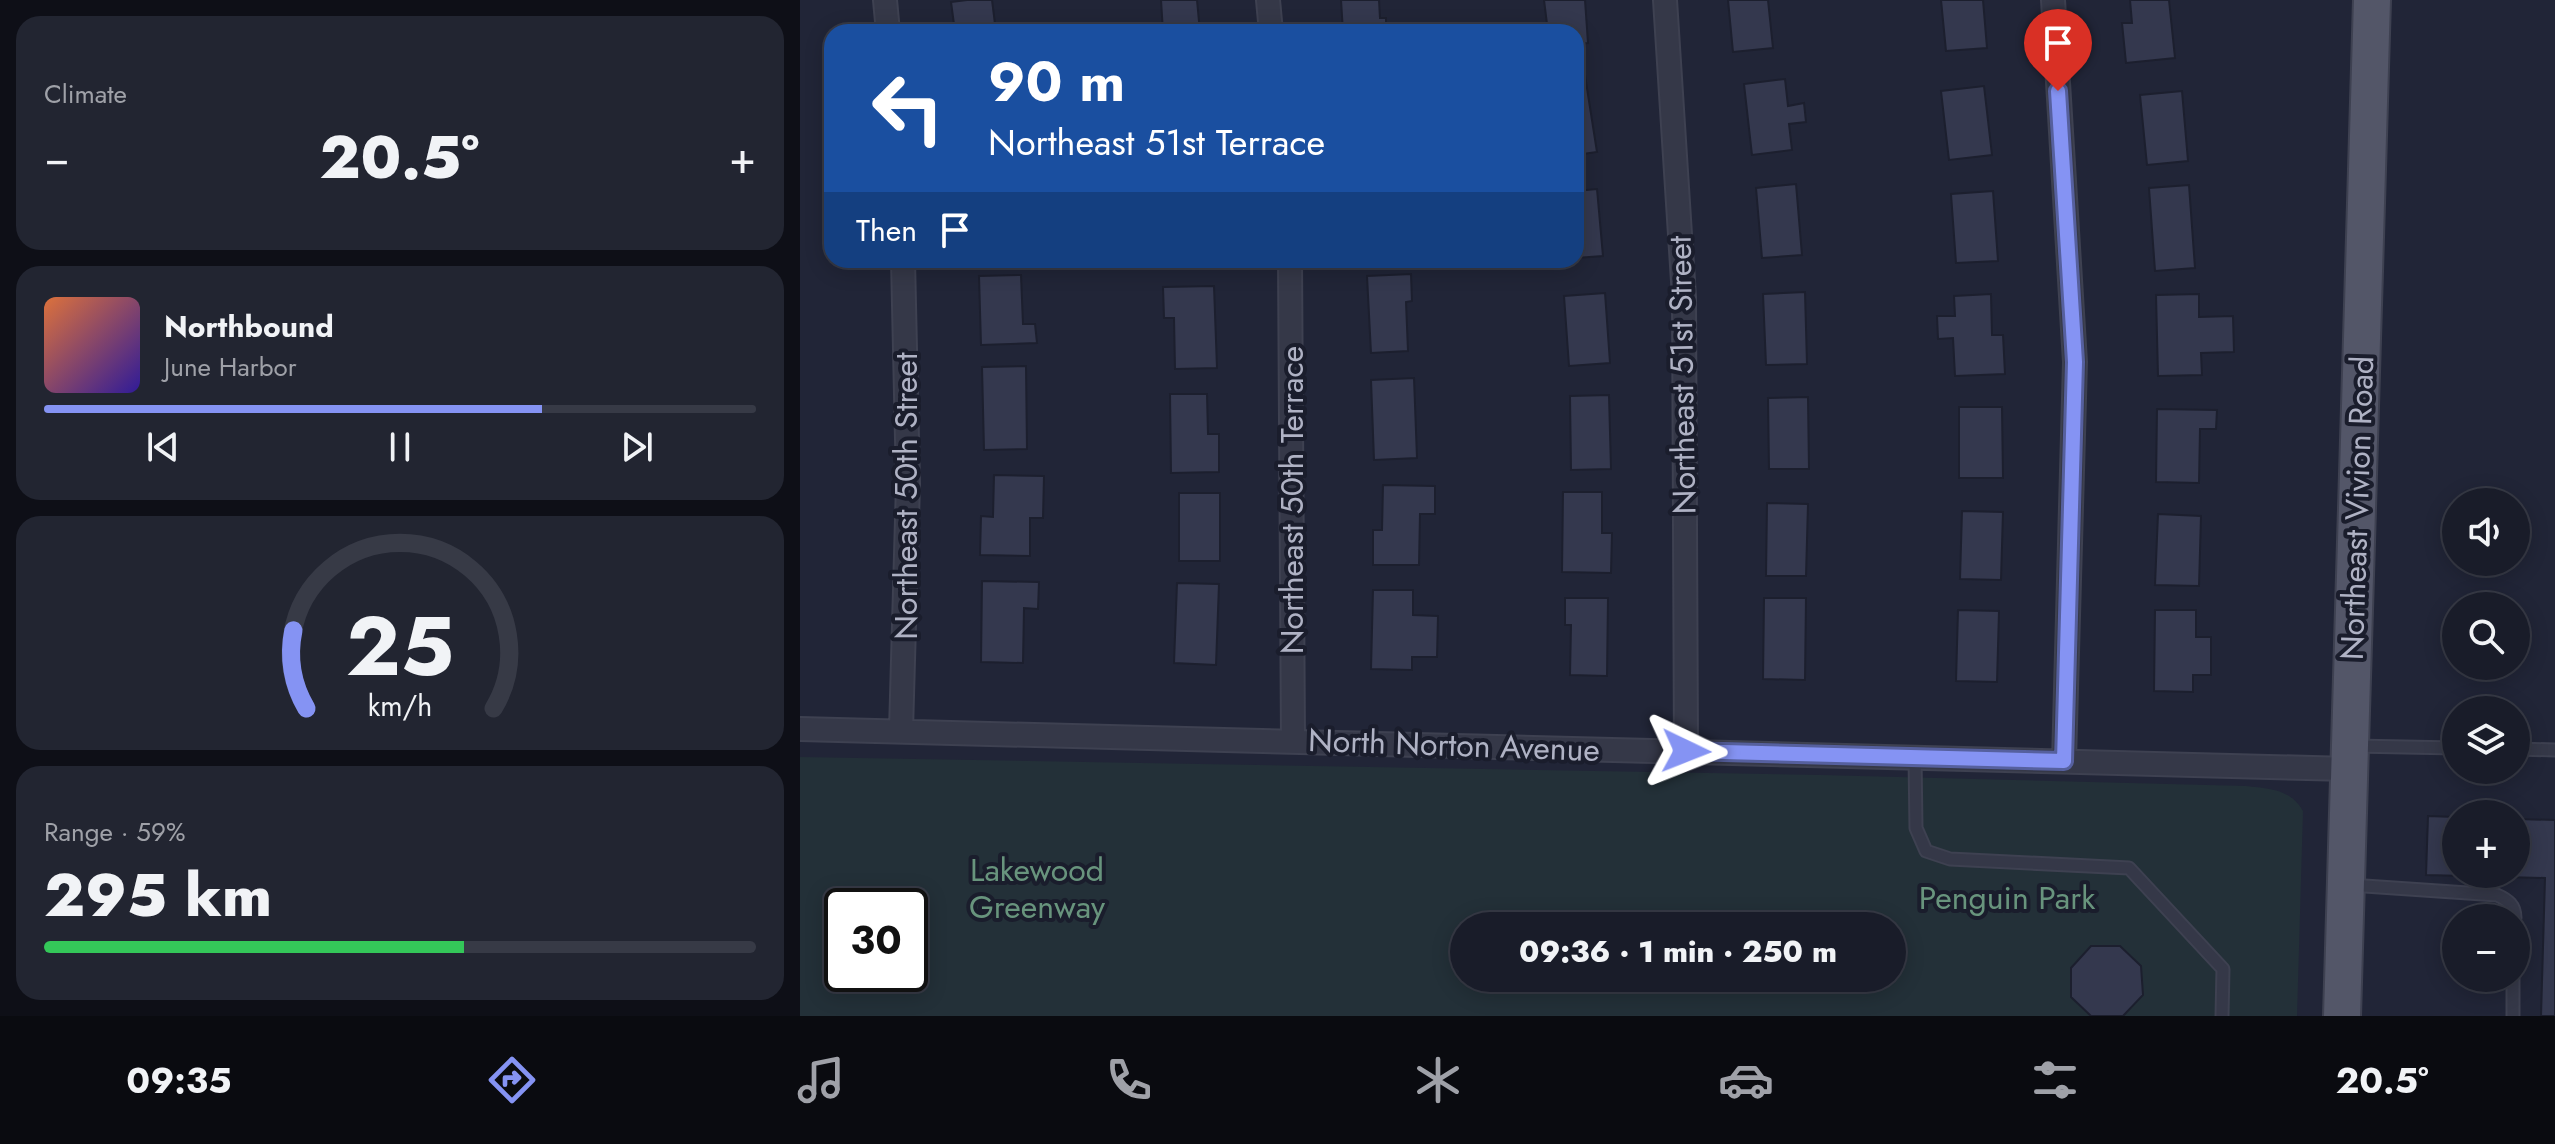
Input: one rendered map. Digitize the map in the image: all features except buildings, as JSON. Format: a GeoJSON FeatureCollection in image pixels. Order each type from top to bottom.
{"type":"FeatureCollection","features":[{"type":"Feature","properties":{"kind":"main road","name":"Northeast Vivion Road"},"geometry":{"type":"LineString","coordinates":[[2342,1016],[2372,0]]}},
{"type":"Feature","properties":{"kind":"street"},"geometry":{"type":"LineString","coordinates":[[885,0],[887,24]]}},
{"type":"Feature","properties":{"kind":"street"},"geometry":{"type":"LineString","coordinates":[[1268,0],[1270,24]]}},
{"type":"Feature","properties":{"kind":"street","name":"Northeast 51st Street"},"geometry":{"type":"LineString","coordinates":[[1665,0],[1684,297],[1686,751]]}},
{"type":"Feature","properties":{"kind":"street"},"geometry":{"type":"LineString","coordinates":[[2053,0],[2075,362],[2064,761]]}},
{"type":"Feature","properties":{"kind":"street","name":"Northeast 50th Street"},"geometry":{"type":"LineString","coordinates":[[901,731],[908,484],[903,268]]}},
{"type":"Feature","properties":{"kind":"street","name":"Northeast 50th Terrace"},"geometry":{"type":"LineString","coordinates":[[1290,268],[1293,740]]}},
{"type":"Feature","properties":{"kind":"street","name":"North Norton Avenue"},"geometry":{"type":"LineString","coordinates":[[800,729],[2064,761],[2349,757]]}},
{"type":"Feature","properties":{"kind":"lane"},"geometry":{"type":"LineString","coordinates":[[2349,757],[2442,749]]}},
{"type":"Feature","properties":{"kind":"lane"},"geometry":{"type":"LineString","coordinates":[[2530,749],[2555,750]]}},
{"type":"Feature","properties":{"kind":"lane"},"geometry":{"type":"LineString","coordinates":[[1915,757],[1916,828],[1926,851],[1950,859],[2129,868],[2223,969],[2222,1016]]}},
{"type":"Feature","properties":{"kind":"lane"},"geometry":{"type":"LineString","coordinates":[[2346,884],[2497,895],[2511,904]]}},
{"type":"Feature","properties":{"kind":"lane"},"geometry":{"type":"LineString","coordinates":[[2513,992],[2513,1016]]}},
{"type":"Feature","properties":{"kind":"green space","name":"Lakewood Greenway"},"geometry":{"type":"Polygon","coordinates":[[[800,757],[1821,775],[2272,789],[2292,798],[2303,811],[2297,1016],[800,1016],[800,757]]]}},
{"type":"Feature","properties":{"kind":"route"},"geometry":{"type":"LineString","coordinates":[[1686,751],[2064,761],[2075,362],[2058,91]]}},
{"type":"Feature","properties":{"kind":"park label","name":"Penguin Park"},"geometry":{"type":"Point","coordinates":[2007,898]}}]}
